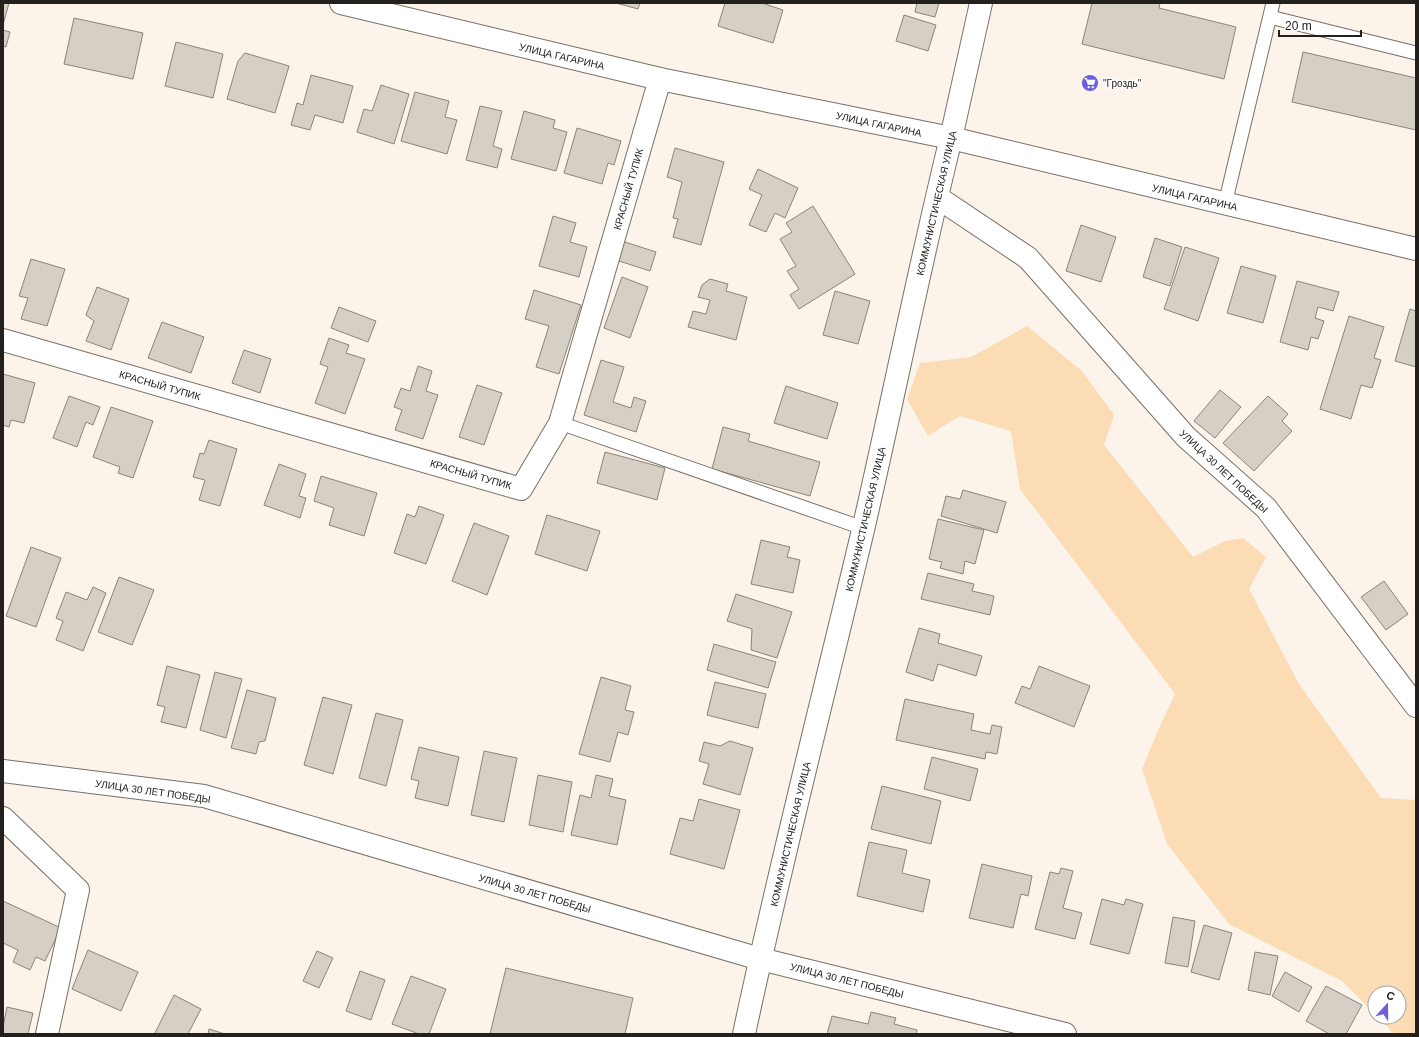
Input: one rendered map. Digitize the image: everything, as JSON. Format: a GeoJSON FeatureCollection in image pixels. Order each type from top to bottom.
{"type":"FeatureCollection","features":[{"type":"Feature","properties":{"kind":"street","name":"УЛИЦА ГАГАРИНА"},"geometry":{"type":"LineString","coordinates":[[341,3],[660,79],[951,138],[1416,249]]}},
{"type":"Feature","properties":{"kind":"street","name":"КОММУНИСТИЧЕСКАЯ УЛИЦА"},"geometry":{"type":"LineString","coordinates":[[744,1034],[760,959],[863,528],[981,3]]}},
{"type":"Feature","properties":{"kind":"street","name":"КРАСНЫЙ ТУПИК"},"geometry":{"type":"LineString","coordinates":[[3,340],[521,489],[560,422],[660,79]]}},
{"type":"Feature","properties":{"kind":"street","name":"УЛИЦА 30 ЛЕТ ПОБЕДЫ"},"geometry":{"type":"LineString","coordinates":[[937,197],[1028,258],[1186,438],[1266,508],[1416,706]]}},
{"type":"Feature","properties":{"kind":"street","name":"УЛИЦА 30 ЛЕТ ПОБЕДЫ"},"geometry":{"type":"LineString","coordinates":[[3,771],[204,796],[760,959],[1065,1034]]}},
{"type":"Feature","properties":{"kind":"street"},"geometry":{"type":"LineString","coordinates":[[3,818],[78,890],[47,1034]]}},
{"type":"Feature","properties":{"kind":"lane"},"geometry":{"type":"LineString","coordinates":[[1225,204],[1273,3]]}},
{"type":"Feature","properties":{"kind":"lane"},"geometry":{"type":"LineString","coordinates":[[1270,17],[1416,53]]}},
{"type":"Feature","properties":{"kind":"lane"},"geometry":{"type":"LineString","coordinates":[[560,422],[863,528]]}},
{"type":"Feature","properties":{"kind":"shaded area"},"geometry":{"type":"Polygon","coordinates":[[[1027,326],[1082,371],[1114,415],[1104,445],[1193,557],[1225,541],[1243,538],[1266,557],[1249,589],[1299,684],[1381,798],[1416,800],[1416,1034],[1394,1034],[1386,1025],[1407,1025],[1407,985],[1367,985],[1367,1006],[1342,981],[1229,924],[1167,844],[1142,769],[1175,694],[1020,489],[1011,431],[960,416],[928,436],[907,399],[920,363],[971,357],[1027,326]]]}},
{"type":"Feature","properties":{"kind":"building"},"geometry":{"type":"Polygon","coordinates":[[[3,3],[9,3],[3,25],[3,3]]]}},
{"type":"Feature","properties":{"kind":"building"},"geometry":{"type":"Polygon","coordinates":[[[616,3],[640,3],[638,9],[616,3]]]}},
{"type":"Feature","properties":{"kind":"building"},"geometry":{"type":"Polygon","coordinates":[[[725,3],[762,3],[783,10],[773,43],[718,26],[725,3]]]}},
{"type":"Feature","properties":{"kind":"building"},"geometry":{"type":"Polygon","coordinates":[[[917,3],[939,3],[935,17],[915,12],[917,3]]]}},
{"type":"Feature","properties":{"kind":"building"},"geometry":{"type":"Polygon","coordinates":[[[1092,3],[1160,3],[1159,8],[1236,27],[1224,79],[1082,44],[1092,3]]]}},
{"type":"Feature","properties":{"kind":"building"},"geometry":{"type":"Polygon","coordinates":[[[904,15],[936,25],[928,51],[896,41],[904,15]]]}},
{"type":"Feature","properties":{"kind":"building"},"geometry":{"type":"Polygon","coordinates":[[[74,18],[143,33],[133,79],[64,64],[74,18]]]}},
{"type":"Feature","properties":{"kind":"building"},"geometry":{"type":"Polygon","coordinates":[[[3,30],[10,32],[6,47],[3,46],[3,30]]]}},
{"type":"Feature","properties":{"kind":"building"},"geometry":{"type":"Polygon","coordinates":[[[176,42],[223,54],[213,98],[165,86],[176,42]]]}},
{"type":"Feature","properties":{"kind":"building"},"geometry":{"type":"Polygon","coordinates":[[[1303,52],[1416,78],[1416,130],[1292,102],[1303,52]]]}},
{"type":"Feature","properties":{"kind":"building"},"geometry":{"type":"Polygon","coordinates":[[[245,53],[289,66],[275,113],[227,99],[238,61],[245,53]]]}},
{"type":"Feature","properties":{"kind":"building"},"geometry":{"type":"Polygon","coordinates":[[[311,75],[353,86],[343,123],[315,115],[310,130],[291,125],[297,103],[303,105],[311,75]]]}},
{"type":"Feature","properties":{"kind":"building"},"geometry":{"type":"Polygon","coordinates":[[[381,85],[409,94],[394,144],[357,132],[364,109],[372,111],[381,85]]]}},
{"type":"Feature","properties":{"kind":"building"},"geometry":{"type":"Polygon","coordinates":[[[415,92],[449,101],[445,117],[457,120],[447,154],[401,141],[415,92]]]}},
{"type":"Feature","properties":{"kind":"building"},"geometry":{"type":"Polygon","coordinates":[[[480,106],[502,111],[493,146],[502,149],[497,168],[466,160],[480,106]]]}},
{"type":"Feature","properties":{"kind":"building"},"geometry":{"type":"Polygon","coordinates":[[[524,111],[555,120],[553,128],[567,132],[556,171],[511,159],[524,111]]]}},
{"type":"Feature","properties":{"kind":"building"},"geometry":{"type":"Polygon","coordinates":[[[577,128],[621,141],[614,165],[608,163],[602,184],[564,173],[577,128]]]}},
{"type":"Feature","properties":{"kind":"building"},"geometry":{"type":"Polygon","coordinates":[[[675,148],[724,162],[701,245],[673,237],[678,219],[673,218],[682,182],[667,177],[675,148]]]}},
{"type":"Feature","properties":{"kind":"building"},"geometry":{"type":"Polygon","coordinates":[[[758,169],[798,188],[785,218],[775,213],[766,232],[749,225],[762,195],[749,189],[758,169]]]}},
{"type":"Feature","properties":{"kind":"building"},"geometry":{"type":"Polygon","coordinates":[[[813,206],[855,274],[799,309],[790,295],[799,289],[787,271],[796,266],[780,239],[792,232],[786,223],[813,206]]]}},
{"type":"Feature","properties":{"kind":"building"},"geometry":{"type":"Polygon","coordinates":[[[553,216],[576,223],[570,242],[587,247],[579,277],[539,266],[553,216]]]}},
{"type":"Feature","properties":{"kind":"building"},"geometry":{"type":"Polygon","coordinates":[[[1081,225],[1116,237],[1101,282],[1066,271],[1081,225]]]}},
{"type":"Feature","properties":{"kind":"building"},"geometry":{"type":"Polygon","coordinates":[[[1155,238],[1182,247],[1170,286],[1143,277],[1155,238]]]}},
{"type":"Feature","properties":{"kind":"building"},"geometry":{"type":"Polygon","coordinates":[[[622,241],[656,252],[650,271],[616,260],[622,241]]]}},
{"type":"Feature","properties":{"kind":"building"},"geometry":{"type":"Polygon","coordinates":[[[1185,247],[1219,258],[1198,321],[1164,309],[1185,247]]]}},
{"type":"Feature","properties":{"kind":"building"},"geometry":{"type":"Polygon","coordinates":[[[31,259],[65,269],[47,326],[21,319],[28,298],[19,296],[31,259]]]}},
{"type":"Feature","properties":{"kind":"building"},"geometry":{"type":"Polygon","coordinates":[[[1241,266],[1276,276],[1263,323],[1227,313],[1241,266]]]}},
{"type":"Feature","properties":{"kind":"building"},"geometry":{"type":"Polygon","coordinates":[[[622,277],[648,287],[630,338],[604,328],[622,277]]]}},
{"type":"Feature","properties":{"kind":"building"},"geometry":{"type":"Polygon","coordinates":[[[710,279],[728,284],[726,291],[747,297],[736,340],[688,327],[693,311],[706,314],[710,300],[698,297],[702,285],[710,279]]]}},
{"type":"Feature","properties":{"kind":"building"},"geometry":{"type":"Polygon","coordinates":[[[1297,281],[1339,292],[1333,311],[1318,307],[1315,318],[1324,321],[1318,339],[1311,337],[1308,350],[1280,342],[1297,281]]]}},
{"type":"Feature","properties":{"kind":"building"},"geometry":{"type":"Polygon","coordinates":[[[97,287],[129,299],[111,350],[86,341],[94,321],[86,315],[97,287]]]}},
{"type":"Feature","properties":{"kind":"building"},"geometry":{"type":"Polygon","coordinates":[[[534,290],[581,305],[559,374],[536,367],[549,326],[525,319],[534,290]]]}},
{"type":"Feature","properties":{"kind":"building"},"geometry":{"type":"Polygon","coordinates":[[[835,291],[870,301],[858,344],[823,335],[835,291]]]}},
{"type":"Feature","properties":{"kind":"building"},"geometry":{"type":"Polygon","coordinates":[[[339,307],[376,321],[368,342],[331,328],[339,307]]]}},
{"type":"Feature","properties":{"kind":"building"},"geometry":{"type":"Polygon","coordinates":[[[1410,309],[1416,311],[1416,367],[1395,361],[1410,309]]]}},
{"type":"Feature","properties":{"kind":"building"},"geometry":{"type":"Polygon","coordinates":[[[1349,316],[1384,327],[1374,358],[1381,360],[1372,388],[1361,385],[1351,419],[1320,409],[1349,316]]]}},
{"type":"Feature","properties":{"kind":"building"},"geometry":{"type":"Polygon","coordinates":[[[162,322],[204,337],[191,373],[148,358],[162,322]]]}},
{"type":"Feature","properties":{"kind":"building"},"geometry":{"type":"Polygon","coordinates":[[[329,338],[349,345],[346,353],[365,359],[345,414],[315,403],[328,367],[320,364],[329,338]]]}},
{"type":"Feature","properties":{"kind":"building"},"geometry":{"type":"Polygon","coordinates":[[[244,350],[271,359],[260,393],[232,383],[244,350]]]}},
{"type":"Feature","properties":{"kind":"building"},"geometry":{"type":"Polygon","coordinates":[[[601,360],[624,367],[613,402],[631,408],[634,397],[646,401],[636,432],[584,415],[601,360]]]}},
{"type":"Feature","properties":{"kind":"building"},"geometry":{"type":"Polygon","coordinates":[[[418,366],[432,371],[426,391],[438,395],[423,439],[395,430],[402,410],[394,407],[401,388],[410,391],[418,366]]]}},
{"type":"Feature","properties":{"kind":"building"},"geometry":{"type":"Polygon","coordinates":[[[3,374],[35,383],[24,423],[11,420],[9,427],[3,425],[3,374]]]}},
{"type":"Feature","properties":{"kind":"building"},"geometry":{"type":"Polygon","coordinates":[[[477,385],[502,393],[484,445],[459,437],[477,385]]]}},
{"type":"Feature","properties":{"kind":"building"},"geometry":{"type":"Polygon","coordinates":[[[786,386],[838,403],[827,439],[774,423],[786,386]]]}},
{"type":"Feature","properties":{"kind":"building"},"geometry":{"type":"Polygon","coordinates":[[[1220,390],[1241,407],[1215,438],[1194,421],[1220,390]]]}},
{"type":"Feature","properties":{"kind":"building"},"geometry":{"type":"Polygon","coordinates":[[[69,396],[100,407],[93,425],[86,422],[77,447],[53,438],[69,396]]]}},
{"type":"Feature","properties":{"kind":"building"},"geometry":{"type":"Polygon","coordinates":[[[1268,396],[1288,414],[1282,421],[1292,431],[1254,471],[1223,443],[1268,396]]]}},
{"type":"Feature","properties":{"kind":"building"},"geometry":{"type":"Polygon","coordinates":[[[111,407],[153,421],[133,478],[118,473],[120,467],[93,457],[111,407]]]}},
{"type":"Feature","properties":{"kind":"building"},"geometry":{"type":"Polygon","coordinates":[[[723,427],[750,434],[748,441],[820,462],[810,496],[712,469],[723,427]]]}},
{"type":"Feature","properties":{"kind":"building"},"geometry":{"type":"Polygon","coordinates":[[[209,440],[237,449],[220,506],[199,500],[205,480],[193,477],[200,453],[204,454],[209,440]]]}},
{"type":"Feature","properties":{"kind":"building"},"geometry":{"type":"Polygon","coordinates":[[[605,452],[665,468],[657,500],[597,483],[605,452]]]}},
{"type":"Feature","properties":{"kind":"building"},"geometry":{"type":"Polygon","coordinates":[[[279,464],[306,474],[299,496],[306,498],[300,518],[264,505],[279,464]]]}},
{"type":"Feature","properties":{"kind":"building"},"geometry":{"type":"Polygon","coordinates":[[[321,476],[377,493],[364,536],[329,525],[334,508],[314,501],[321,476]]]}},
{"type":"Feature","properties":{"kind":"building"},"geometry":{"type":"Polygon","coordinates":[[[963,490],[1006,502],[997,533],[941,516],[946,496],[960,499],[963,490]]]}},
{"type":"Feature","properties":{"kind":"building"},"geometry":{"type":"Polygon","coordinates":[[[419,506],[444,515],[426,564],[394,553],[407,514],[415,517],[419,506]]]}},
{"type":"Feature","properties":{"kind":"building"},"geometry":{"type":"Polygon","coordinates":[[[547,515],[600,531],[587,571],[535,554],[547,515]]]}},
{"type":"Feature","properties":{"kind":"building"},"geometry":{"type":"Polygon","coordinates":[[[938,519],[984,530],[975,564],[965,561],[963,574],[940,568],[942,562],[929,559],[938,519]]]}},
{"type":"Feature","properties":{"kind":"building"},"geometry":{"type":"Polygon","coordinates":[[[474,523],[509,536],[487,595],[452,581],[474,523]]]}},
{"type":"Feature","properties":{"kind":"building"},"geometry":{"type":"Polygon","coordinates":[[[761,540],[790,547],[787,557],[800,560],[793,593],[751,584],[761,540]]]}},
{"type":"Feature","properties":{"kind":"building"},"geometry":{"type":"Polygon","coordinates":[[[31,547],[61,558],[36,627],[6,616],[31,547]]]}},
{"type":"Feature","properties":{"kind":"building"},"geometry":{"type":"Polygon","coordinates":[[[928,573],[974,584],[972,591],[994,596],[990,615],[921,599],[928,573]]]}},
{"type":"Feature","properties":{"kind":"building"},"geometry":{"type":"Polygon","coordinates":[[[119,577],[154,590],[132,645],[98,632],[119,577]]]}},
{"type":"Feature","properties":{"kind":"building"},"geometry":{"type":"Polygon","coordinates":[[[1384,581],[1408,614],[1386,630],[1361,597],[1384,581]]]}},
{"type":"Feature","properties":{"kind":"building"},"geometry":{"type":"Polygon","coordinates":[[[93,587],[106,593],[83,651],[56,640],[63,621],[56,618],[66,592],[87,600],[93,587]]]}},
{"type":"Feature","properties":{"kind":"building"},"geometry":{"type":"Polygon","coordinates":[[[736,594],[792,612],[777,658],[751,650],[752,629],[727,621],[736,594]]]}},
{"type":"Feature","properties":{"kind":"building"},"geometry":{"type":"Polygon","coordinates":[[[919,628],[940,634],[938,643],[982,656],[976,676],[938,664],[933,681],[906,672],[919,628]]]}},
{"type":"Feature","properties":{"kind":"building"},"geometry":{"type":"Polygon","coordinates":[[[714,644],[776,662],[768,688],[707,670],[714,644]]]}},
{"type":"Feature","properties":{"kind":"building"},"geometry":{"type":"Polygon","coordinates":[[[167,666],[200,675],[186,728],[161,722],[165,707],[157,705],[167,666]]]}},
{"type":"Feature","properties":{"kind":"building"},"geometry":{"type":"Polygon","coordinates":[[[1039,666],[1090,686],[1074,727],[1015,703],[1022,686],[1030,689],[1039,666]]]}},
{"type":"Feature","properties":{"kind":"building"},"geometry":{"type":"Polygon","coordinates":[[[215,672],[242,679],[226,738],[200,730],[215,672]]]}},
{"type":"Feature","properties":{"kind":"building"},"geometry":{"type":"Polygon","coordinates":[[[601,677],[631,686],[625,710],[634,712],[628,735],[618,732],[610,762],[579,754],[601,677]]]}},
{"type":"Feature","properties":{"kind":"building"},"geometry":{"type":"Polygon","coordinates":[[[715,682],[766,694],[758,728],[707,715],[715,682]]]}},
{"type":"Feature","properties":{"kind":"building"},"geometry":{"type":"Polygon","coordinates":[[[247,690],[276,698],[265,741],[259,742],[256,754],[231,748],[247,690]]]}},
{"type":"Feature","properties":{"kind":"building"},"geometry":{"type":"Polygon","coordinates":[[[323,697],[352,705],[333,774],[304,765],[323,697]]]}},
{"type":"Feature","properties":{"kind":"building"},"geometry":{"type":"Polygon","coordinates":[[[905,699],[974,714],[971,730],[990,734],[992,725],[1002,727],[997,754],[986,752],[985,759],[896,740],[905,699]]]}},
{"type":"Feature","properties":{"kind":"building"},"geometry":{"type":"Polygon","coordinates":[[[376,713],[403,720],[386,786],[359,778],[376,713]]]}},
{"type":"Feature","properties":{"kind":"building"},"geometry":{"type":"Polygon","coordinates":[[[730,741],[753,748],[740,795],[703,784],[709,764],[699,761],[704,742],[720,746],[730,741]]]}},
{"type":"Feature","properties":{"kind":"building"},"geometry":{"type":"Polygon","coordinates":[[[419,747],[459,757],[448,806],[415,798],[419,781],[411,779],[419,747]]]}},
{"type":"Feature","properties":{"kind":"building"},"geometry":{"type":"Polygon","coordinates":[[[484,751],[517,758],[504,822],[471,815],[484,751]]]}},
{"type":"Feature","properties":{"kind":"building"},"geometry":{"type":"Polygon","coordinates":[[[932,757],[978,769],[970,801],[924,789],[932,757]]]}},
{"type":"Feature","properties":{"kind":"building"},"geometry":{"type":"Polygon","coordinates":[[[538,775],[572,782],[563,832],[529,825],[538,775]]]}},
{"type":"Feature","properties":{"kind":"building"},"geometry":{"type":"Polygon","coordinates":[[[596,775],[613,779],[609,796],[626,800],[617,845],[571,835],[580,795],[591,798],[596,775]]]}},
{"type":"Feature","properties":{"kind":"building"},"geometry":{"type":"Polygon","coordinates":[[[882,786],[941,801],[931,844],[871,829],[882,786]]]}},
{"type":"Feature","properties":{"kind":"building"},"geometry":{"type":"Polygon","coordinates":[[[699,799],[740,810],[724,869],[670,854],[680,818],[693,821],[699,799]]]}},
{"type":"Feature","properties":{"kind":"building"},"geometry":{"type":"Polygon","coordinates":[[[869,842],[907,850],[902,873],[930,880],[923,912],[857,896],[869,842]]]}},
{"type":"Feature","properties":{"kind":"building"},"geometry":{"type":"Polygon","coordinates":[[[982,864],[1032,876],[1028,896],[1021,894],[1013,928],[969,918],[982,864]]]}},
{"type":"Feature","properties":{"kind":"building"},"geometry":{"type":"Polygon","coordinates":[[[1061,868],[1073,871],[1063,908],[1082,913],[1075,939],[1035,929],[1050,872],[1059,874],[1061,868]]]}},
{"type":"Feature","properties":{"kind":"building"},"geometry":{"type":"Polygon","coordinates":[[[1102,899],[1124,905],[1126,899],[1143,904],[1129,954],[1090,944],[1102,899]]]}},
{"type":"Feature","properties":{"kind":"building"},"geometry":{"type":"Polygon","coordinates":[[[3,901],[61,928],[45,961],[36,957],[30,970],[13,962],[18,950],[3,943],[3,901]]]}},
{"type":"Feature","properties":{"kind":"building"},"geometry":{"type":"Polygon","coordinates":[[[1173,917],[1195,921],[1188,967],[1165,963],[1173,917]]]}},
{"type":"Feature","properties":{"kind":"building"},"geometry":{"type":"Polygon","coordinates":[[[1204,925],[1232,933],[1219,980],[1191,972],[1204,925]]]}},
{"type":"Feature","properties":{"kind":"building"},"geometry":{"type":"Polygon","coordinates":[[[88,950],[138,972],[121,1011],[72,989],[88,950]]]}},
{"type":"Feature","properties":{"kind":"building"},"geometry":{"type":"Polygon","coordinates":[[[317,951],[333,958],[319,988],[303,981],[317,951]]]}},
{"type":"Feature","properties":{"kind":"building"},"geometry":{"type":"Polygon","coordinates":[[[1255,952],[1278,956],[1270,995],[1248,990],[1255,952]]]}},
{"type":"Feature","properties":{"kind":"building"},"geometry":{"type":"Polygon","coordinates":[[[506,968],[633,998],[625,1034],[490,1034],[506,968]]]}},
{"type":"Feature","properties":{"kind":"building"},"geometry":{"type":"Polygon","coordinates":[[[360,971],[385,980],[371,1020],[346,1011],[360,971]]]}},
{"type":"Feature","properties":{"kind":"building"},"geometry":{"type":"Polygon","coordinates":[[[1285,972],[1312,987],[1299,1012],[1272,996],[1285,972]]]}},
{"type":"Feature","properties":{"kind":"building"},"geometry":{"type":"Polygon","coordinates":[[[411,976],[446,989],[429,1034],[419,1034],[392,1024],[411,976]]]}},
{"type":"Feature","properties":{"kind":"building"},"geometry":{"type":"Polygon","coordinates":[[[1326,986],[1362,1005],[1346,1034],[1329,1034],[1306,1021],[1326,986]]]}},
{"type":"Feature","properties":{"kind":"building"},"geometry":{"type":"Polygon","coordinates":[[[174,995],[201,1009],[188,1034],[155,1033],[174,995]]]}},
{"type":"Feature","properties":{"kind":"building"},"geometry":{"type":"Polygon","coordinates":[[[7,1007],[33,1013],[28,1034],[3,1034],[7,1007]]]}},
{"type":"Feature","properties":{"kind":"building"},"geometry":{"type":"Polygon","coordinates":[[[871,1012],[896,1018],[894,1024],[917,1030],[916,1034],[827,1034],[832,1016],[868,1024],[871,1012]]]}},
{"type":"Feature","properties":{"kind":"building"},"geometry":{"type":"Polygon","coordinates":[[[209,1029],[225,1034],[208,1034],[209,1029]]]}},
{"type":"Feature","properties":{"kind":"place","name":"\"Гроздь\""},"geometry":{"type":"Point","coordinates":[1090,83]}}]}
